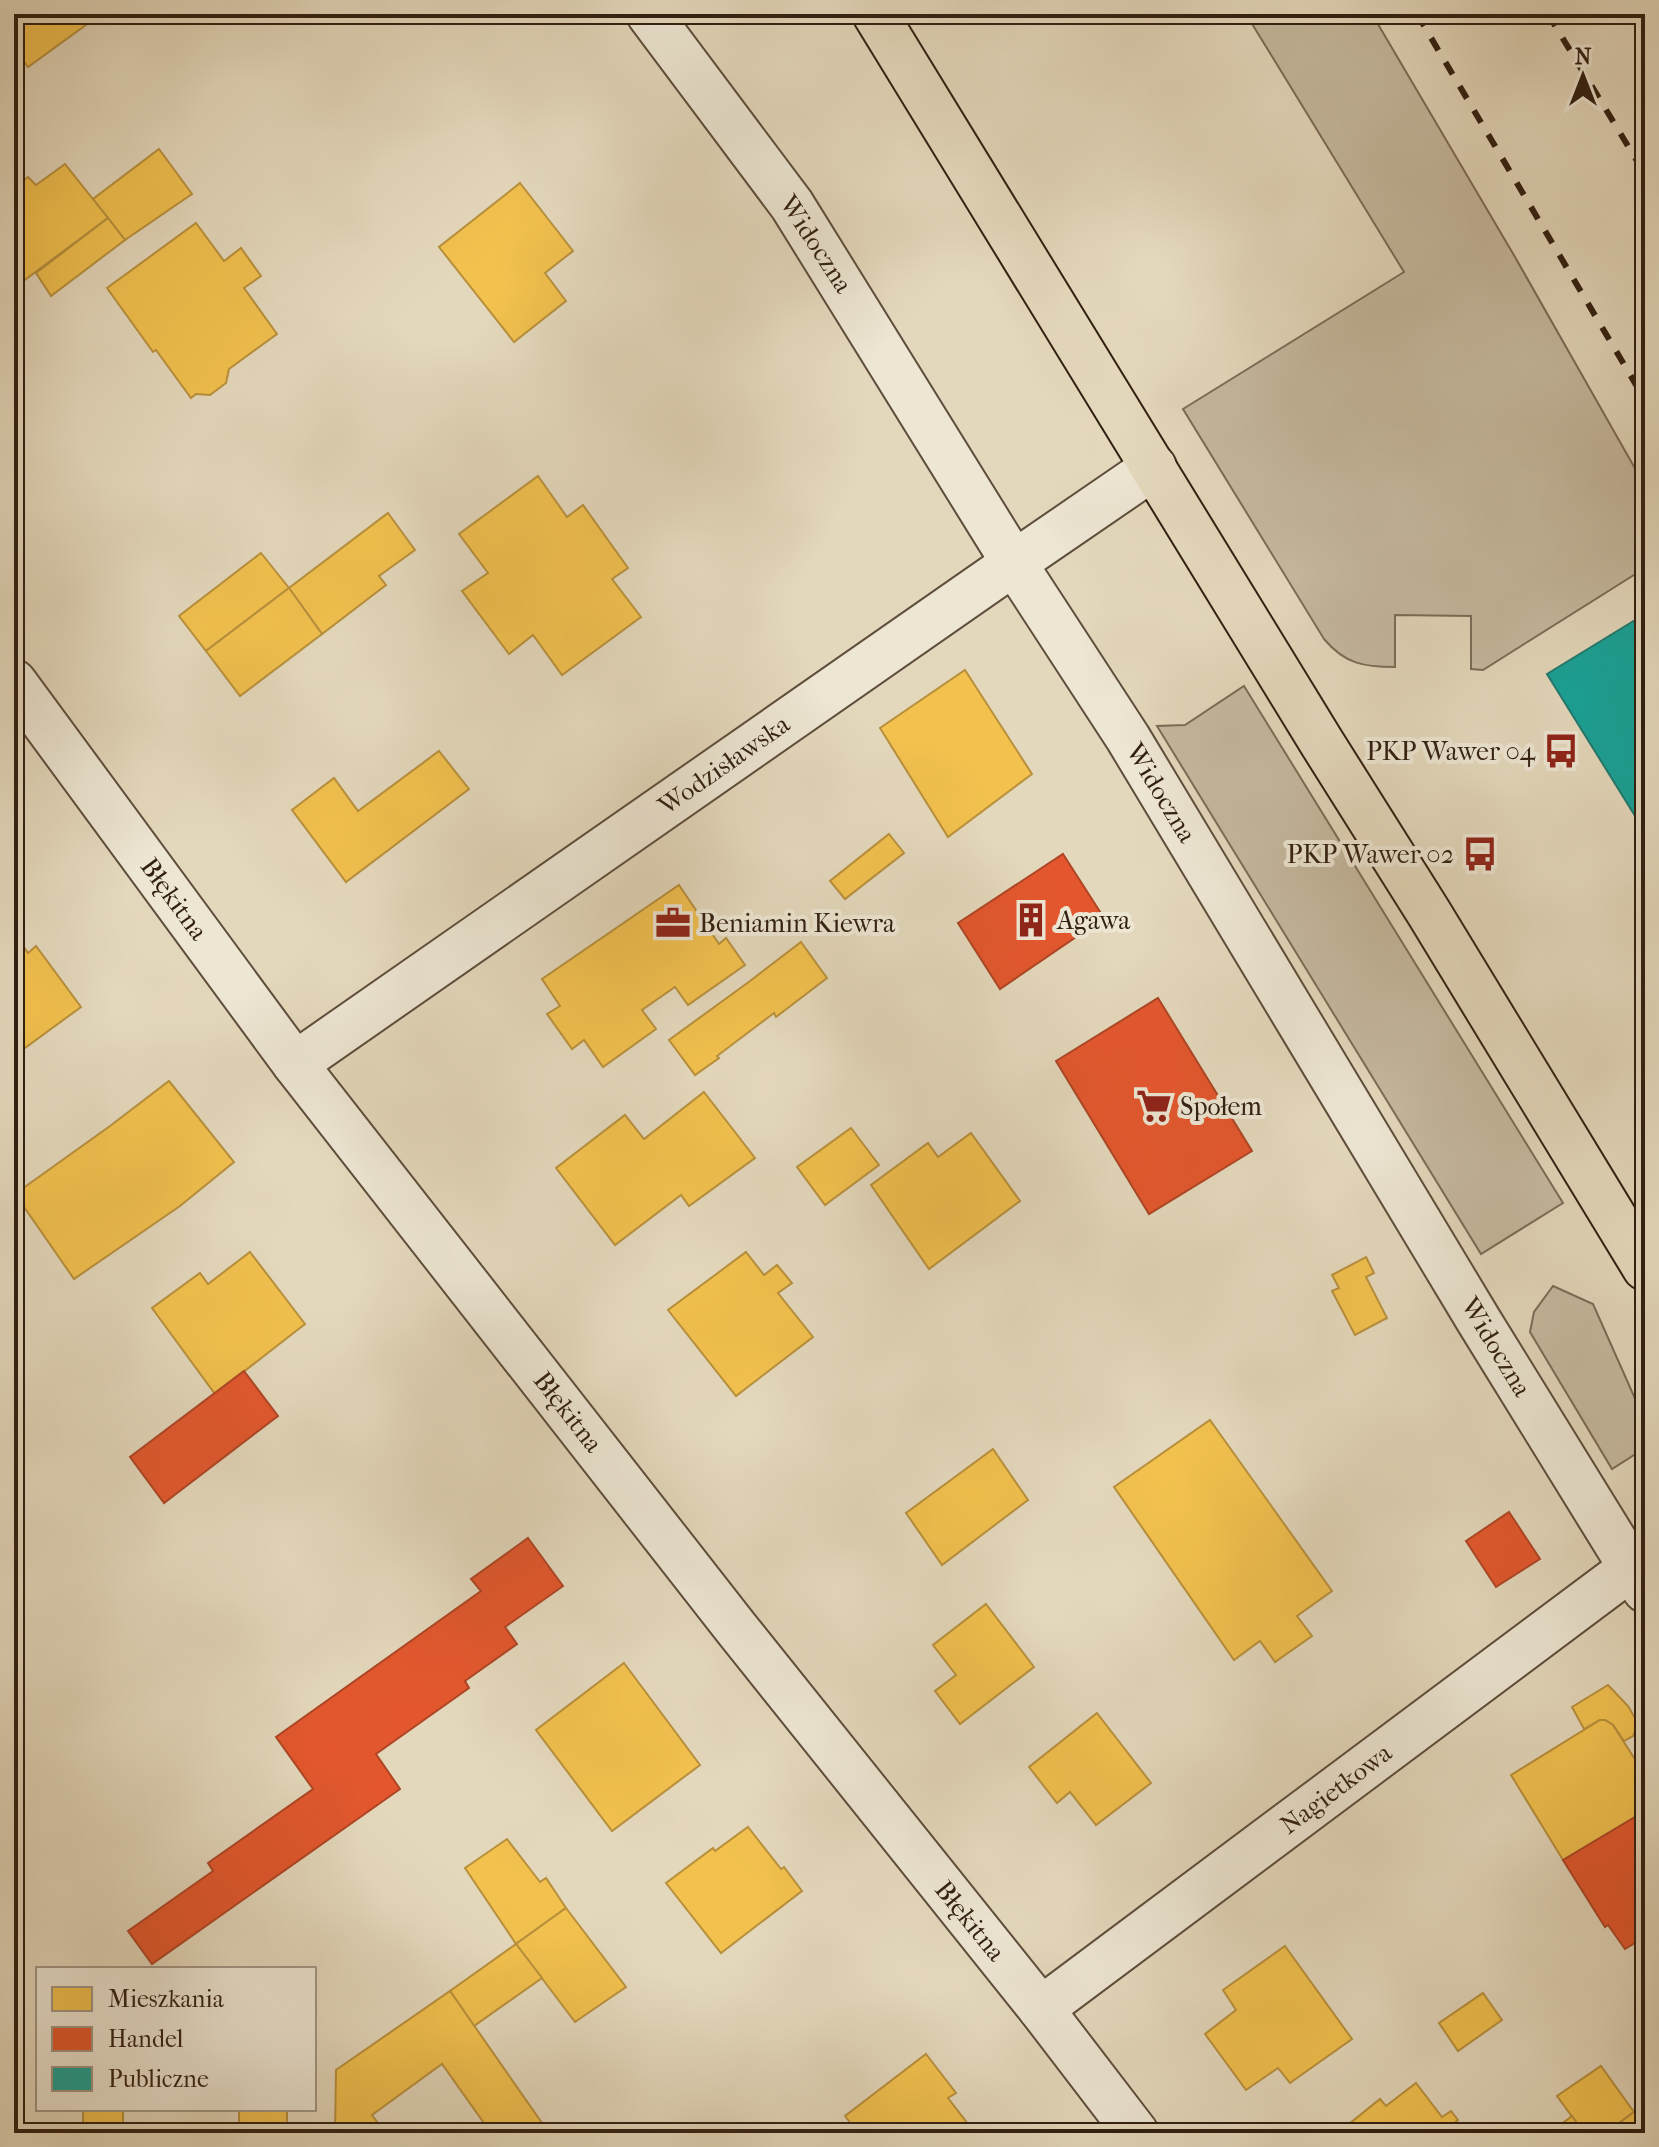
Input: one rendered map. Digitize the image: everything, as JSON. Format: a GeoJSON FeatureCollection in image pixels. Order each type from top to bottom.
{"type":"FeatureCollection","features":[{"type":"Feature","properties":{"kind":"main road"},"geometry":{"type":"LineString","coordinates":[[875,14],[1645,1268]]}},
{"type":"Feature","properties":{"kind":"street","name":"Widoczna"},"geometry":{"type":"LineString","coordinates":[[649,14],[792,205],[1014,563],[1128,738],[1638,1579]]}},
{"type":"Feature","properties":{"kind":"street","name":"Wodzisławska"},"geometry":{"type":"LineString","coordinates":[[295,1064],[1154,467]]}},
{"type":"Feature","properties":{"kind":"street","name":"Błękitna"},"geometry":{"type":"LineString","coordinates":[[14,682],[295,1064],[1136,2133]]}},
{"type":"Feature","properties":{"kind":"street","name":"Nagietkowa"},"geometry":{"type":"LineString","coordinates":[[1041,2009],[1638,1579]]}},
{"type":"Feature","properties":{"kind":"shaded area"},"geometry":{"type":"Polygon","coordinates":[[[1246,14],[1372,14],[1645,486],[1645,568],[1483,670],[1471,669],[1471,616],[1395,615],[1395,667],[1356,662],[1340,654],[1324,639],[1183,409],[1404,272],[1246,14]]]}},
{"type":"Feature","properties":{"kind":"shaded area"},"geometry":{"type":"Polygon","coordinates":[[[1244,686],[1563,1203],[1481,1254],[1157,726],[1185,725],[1244,686]]]}},
{"type":"Feature","properties":{"kind":"shaded area"},"geometry":{"type":"Polygon","coordinates":[[[1553,1286],[1593,1304],[1645,1421],[1645,1448],[1612,1469],[1530,1332],[1534,1312],[1553,1286]]]}},
{"type":"Feature","properties":{"kind":"building: Mieszkania"},"geometry":{"type":"Polygon","coordinates":[[[14,14],[101,14],[28,67],[14,48],[14,14]]]}},
{"type":"Feature","properties":{"kind":"building: Mieszkania"},"geometry":{"type":"Polygon","coordinates":[[[159,149],[192,194],[125,240],[93,199],[159,149]]]}},
{"type":"Feature","properties":{"kind":"building: Mieszkania"},"geometry":{"type":"Polygon","coordinates":[[[65,164],[108,218],[14,288],[14,187],[28,177],[36,185],[65,164]]]}},
{"type":"Feature","properties":{"kind":"building: Mieszkania"},"geometry":{"type":"Polygon","coordinates":[[[520,183],[573,251],[545,273],[566,301],[514,342],[439,247],[520,183]]]}},
{"type":"Feature","properties":{"kind":"building: Mieszkania"},"geometry":{"type":"Polygon","coordinates":[[[108,218],[125,240],[51,296],[36,273],[108,218]]]}},
{"type":"Feature","properties":{"kind":"building: Mieszkania"},"geometry":{"type":"Polygon","coordinates":[[[196,223],[224,261],[241,248],[261,276],[244,288],[277,334],[229,369],[226,383],[210,395],[196,394],[191,398],[107,288],[196,223]]]}},
{"type":"Feature","properties":{"kind":"building: Mieszkania"},"geometry":{"type":"Polygon","coordinates":[[[538,476],[567,517],[583,505],[628,568],[612,579],[641,617],[562,675],[533,635],[509,654],[462,591],[488,573],[459,534],[538,476]]]}},
{"type":"Feature","properties":{"kind":"building: Mieszkania"},"geometry":{"type":"Polygon","coordinates":[[[388,513],[415,550],[379,576],[386,585],[322,634],[289,588],[388,513]]]}},
{"type":"Feature","properties":{"kind":"building: Mieszkania"},"geometry":{"type":"Polygon","coordinates":[[[261,553],[289,588],[206,651],[179,616],[261,553]]]}},
{"type":"Feature","properties":{"kind":"building: Mieszkania"},"geometry":{"type":"Polygon","coordinates":[[[289,588],[322,634],[240,696],[206,651],[289,588]]]}},
{"type":"Feature","properties":{"kind":"building: Mieszkania"},"geometry":{"type":"Polygon","coordinates":[[[965,670],[1032,774],[948,837],[880,728],[965,670]]]}},
{"type":"Feature","properties":{"kind":"building: Mieszkania"},"geometry":{"type":"Polygon","coordinates":[[[439,751],[469,789],[346,882],[292,810],[334,778],[358,811],[439,751]]]}},
{"type":"Feature","properties":{"kind":"building: Mieszkania"},"geometry":{"type":"Polygon","coordinates":[[[889,834],[904,853],[845,899],[830,881],[889,834]]]}},
{"type":"Feature","properties":{"kind":"building: Mieszkania"},"geometry":{"type":"Polygon","coordinates":[[[679,885],[719,944],[726,938],[745,965],[688,1005],[675,987],[642,1010],[656,1029],[603,1067],[584,1040],[572,1049],[547,1014],[560,1006],[542,979],[679,885]]]}},
{"type":"Feature","properties":{"kind":"building: Mieszkania"},"geometry":{"type":"Polygon","coordinates":[[[14,932],[28,953],[36,946],[81,1007],[14,1056],[14,932]]]}},
{"type":"Feature","properties":{"kind":"building: Mieszkania"},"geometry":{"type":"Polygon","coordinates":[[[801,942],[827,978],[776,1017],[774,1013],[695,1075],[669,1040],[801,942]]]}},
{"type":"Feature","properties":{"kind":"building: Mieszkania"},"geometry":{"type":"Polygon","coordinates":[[[169,1081],[234,1162],[180,1206],[74,1279],[15,1194],[169,1081]]]}},
{"type":"Feature","properties":{"kind":"building: Mieszkania"},"geometry":{"type":"Polygon","coordinates":[[[704,1092],[755,1158],[689,1206],[681,1195],[615,1245],[556,1168],[625,1115],[644,1139],[704,1092]]]}},
{"type":"Feature","properties":{"kind":"building: Mieszkania"},"geometry":{"type":"Polygon","coordinates":[[[851,1128],[879,1165],[825,1205],[797,1167],[851,1128]]]}},
{"type":"Feature","properties":{"kind":"building: Mieszkania"},"geometry":{"type":"Polygon","coordinates":[[[971,1133],[1020,1201],[929,1269],[871,1185],[928,1143],[938,1157],[971,1133]]]}},
{"type":"Feature","properties":{"kind":"building: Mieszkania"},"geometry":{"type":"Polygon","coordinates":[[[250,1252],[305,1324],[215,1394],[152,1308],[200,1273],[208,1284],[250,1252]]]}},
{"type":"Feature","properties":{"kind":"building: Mieszkania"},"geometry":{"type":"Polygon","coordinates":[[[746,1252],[764,1275],[777,1265],[792,1283],[778,1293],[813,1337],[736,1396],[668,1310],[746,1252]]]}},
{"type":"Feature","properties":{"kind":"building: Mieszkania"},"geometry":{"type":"Polygon","coordinates":[[[1366,1257],[1374,1273],[1366,1277],[1387,1318],[1355,1335],[1332,1291],[1339,1288],[1332,1275],[1366,1257]]]}},
{"type":"Feature","properties":{"kind":"building: Mieszkania"},"geometry":{"type":"Polygon","coordinates":[[[1210,1420],[1332,1591],[1297,1616],[1312,1636],[1275,1662],[1260,1641],[1234,1660],[1114,1487],[1210,1420]]]}},
{"type":"Feature","properties":{"kind":"building: Mieszkania"},"geometry":{"type":"Polygon","coordinates":[[[993,1449],[1028,1500],[942,1565],[906,1513],[993,1449]]]}},
{"type":"Feature","properties":{"kind":"building: Mieszkania"},"geometry":{"type":"Polygon","coordinates":[[[986,1604],[1034,1667],[960,1724],[935,1691],[956,1675],[933,1645],[986,1604]]]}},
{"type":"Feature","properties":{"kind":"building: Mieszkania"},"geometry":{"type":"Polygon","coordinates":[[[624,1663],[700,1765],[612,1831],[536,1730],[624,1663]]]}},
{"type":"Feature","properties":{"kind":"building: Mieszkania"},"geometry":{"type":"Polygon","coordinates":[[[1608,1685],[1628,1706],[1638,1723],[1633,1736],[1624,1741],[1613,1725],[1605,1720],[1584,1729],[1572,1707],[1608,1685]]]}},
{"type":"Feature","properties":{"kind":"building: Mieszkania"},"geometry":{"type":"Polygon","coordinates":[[[1097,1713],[1151,1783],[1096,1825],[1070,1792],[1057,1803],[1029,1767],[1097,1713]]]}},
{"type":"Feature","properties":{"kind":"building: Mieszkania"},"geometry":{"type":"Polygon","coordinates":[[[1600,1720],[1613,1725],[1645,1775],[1645,1811],[1563,1860],[1511,1775],[1600,1720]]]}},
{"type":"Feature","properties":{"kind":"building: Mieszkania"},"geometry":{"type":"Polygon","coordinates":[[[748,1827],[802,1891],[721,1953],[666,1883],[748,1827]]]}},
{"type":"Feature","properties":{"kind":"building: Mieszkania"},"geometry":{"type":"Polygon","coordinates":[[[507,1839],[540,1882],[546,1878],[566,1908],[516,1944],[465,1868],[507,1839]]]}},
{"type":"Feature","properties":{"kind":"building: Mieszkania"},"geometry":{"type":"Polygon","coordinates":[[[566,1908],[626,1987],[575,2022],[516,1944],[566,1908]]]}},
{"type":"Feature","properties":{"kind":"building: Mieszkania"},"geometry":{"type":"Polygon","coordinates":[[[516,1944],[542,1978],[474,2026],[450,1991],[516,1944]]]}},
{"type":"Feature","properties":{"kind":"building: Mieszkania"},"geometry":{"type":"Polygon","coordinates":[[[1285,1946],[1352,2039],[1290,2083],[1278,2068],[1246,2090],[1205,2034],[1236,2010],[1223,1990],[1285,1946]]]}},
{"type":"Feature","properties":{"kind":"building: Mieszkania"},"geometry":{"type":"Polygon","coordinates":[[[450,1991],[549,2133],[491,2133],[442,2064],[372,2115],[380,2126],[380,2133],[335,2133],[336,2070],[450,1991]]]}},
{"type":"Feature","properties":{"kind":"building: Mieszkania"},"geometry":{"type":"Polygon","coordinates":[[[1483,1993],[1502,2020],[1458,2051],[1439,2023],[1483,1993]]]}},
{"type":"Feature","properties":{"kind":"building: Mieszkania"},"geometry":{"type":"Polygon","coordinates":[[[926,2054],[956,2093],[948,2098],[975,2133],[858,2133],[845,2116],[926,2054]]]}},
{"type":"Feature","properties":{"kind":"building: Mieszkania"},"geometry":{"type":"Polygon","coordinates":[[[1601,2066],[1634,2112],[1606,2133],[1584,2133],[1557,2096],[1601,2066]]]}},
{"type":"Feature","properties":{"kind":"building: Mieszkania"},"geometry":{"type":"Polygon","coordinates":[[[1416,2083],[1442,2117],[1451,2111],[1458,2120],[1442,2133],[1352,2133],[1355,2131],[1349,2124],[1380,2099],[1386,2106],[1416,2083]]]}},
{"type":"Feature","properties":{"kind":"building: Mieszkania"},"geometry":{"type":"Polygon","coordinates":[[[83,2111],[123,2111],[123,2133],[83,2133],[83,2111]]]}},
{"type":"Feature","properties":{"kind":"building: Mieszkania"},"geometry":{"type":"Polygon","coordinates":[[[239,2111],[287,2111],[287,2133],[239,2133],[239,2111]]]}},
{"type":"Feature","properties":{"kind":"building: Mieszkania"},"geometry":{"type":"Polygon","coordinates":[[[1634,2112],[1645,2127],[1645,2133],[1606,2133],[1634,2112]]]}},
{"type":"Feature","properties":{"kind":"building: Mieszkania"},"geometry":{"type":"Polygon","coordinates":[[[1572,2116],[1584,2133],[1550,2133],[1572,2116]]]}},
{"type":"Feature","properties":{"kind":"building: Handel","name":"Agawa"},"geometry":{"type":"Polygon","coordinates":[[[1063,854],[1104,918],[1000,989],[958,923],[1063,854]]]}},
{"type":"Feature","properties":{"kind":"building: Handel","name":"Społem"},"geometry":{"type":"Polygon","coordinates":[[[1158,998],[1252,1151],[1149,1214],[1056,1061],[1158,998]]]}},
{"type":"Feature","properties":{"kind":"building: Handel"},"geometry":{"type":"Polygon","coordinates":[[[244,1371],[278,1416],[164,1503],[130,1457],[244,1371]]]}},
{"type":"Feature","properties":{"kind":"building: Handel"},"geometry":{"type":"Polygon","coordinates":[[[1509,1512],[1540,1559],[1496,1587],[1466,1541],[1509,1512]]]}},
{"type":"Feature","properties":{"kind":"building: Handel"},"geometry":{"type":"Polygon","coordinates":[[[528,1538],[563,1586],[505,1627],[517,1644],[465,1681],[469,1688],[376,1754],[400,1789],[152,1964],[128,1931],[213,1871],[208,1863],[313,1789],[276,1737],[481,1591],[471,1579],[528,1538]]]}},
{"type":"Feature","properties":{"kind":"building: Handel"},"geometry":{"type":"Polygon","coordinates":[[[1645,1811],[1645,1937],[1625,1949],[1608,1925],[1605,1927],[1563,1860],[1645,1811]]]}},
{"type":"Feature","properties":{"kind":"building: Publiczne"},"geometry":{"type":"Polygon","coordinates":[[[1645,614],[1645,832],[1547,674],[1645,614]]]}},
{"type":"Feature","properties":{"kind":"railway"},"geometry":{"type":"LineString","coordinates":[[1417,14],[1645,400]]}},
{"type":"Feature","properties":{"kind":"railway"},"geometry":{"type":"LineString","coordinates":[[1548,14],[1645,174]]}},
{"type":"Feature","properties":{"kind":"place","name":"PKP Wawer 04"},"geometry":{"type":"Point","coordinates":[1561,751]}},
{"type":"Feature","properties":{"kind":"place","name":"PKP Wawer 02"},"geometry":{"type":"Point","coordinates":[1480,854]}},
{"type":"Feature","properties":{"kind":"place","name":"Agawa"},"geometry":{"type":"Point","coordinates":[1031,920]}},
{"type":"Feature","properties":{"kind":"place","name":"Beniamin Kiewra"},"geometry":{"type":"Point","coordinates":[673,923]}},
{"type":"Feature","properties":{"kind":"place","name":"Społem"},"geometry":{"type":"Point","coordinates":[1154,1106]}}]}
